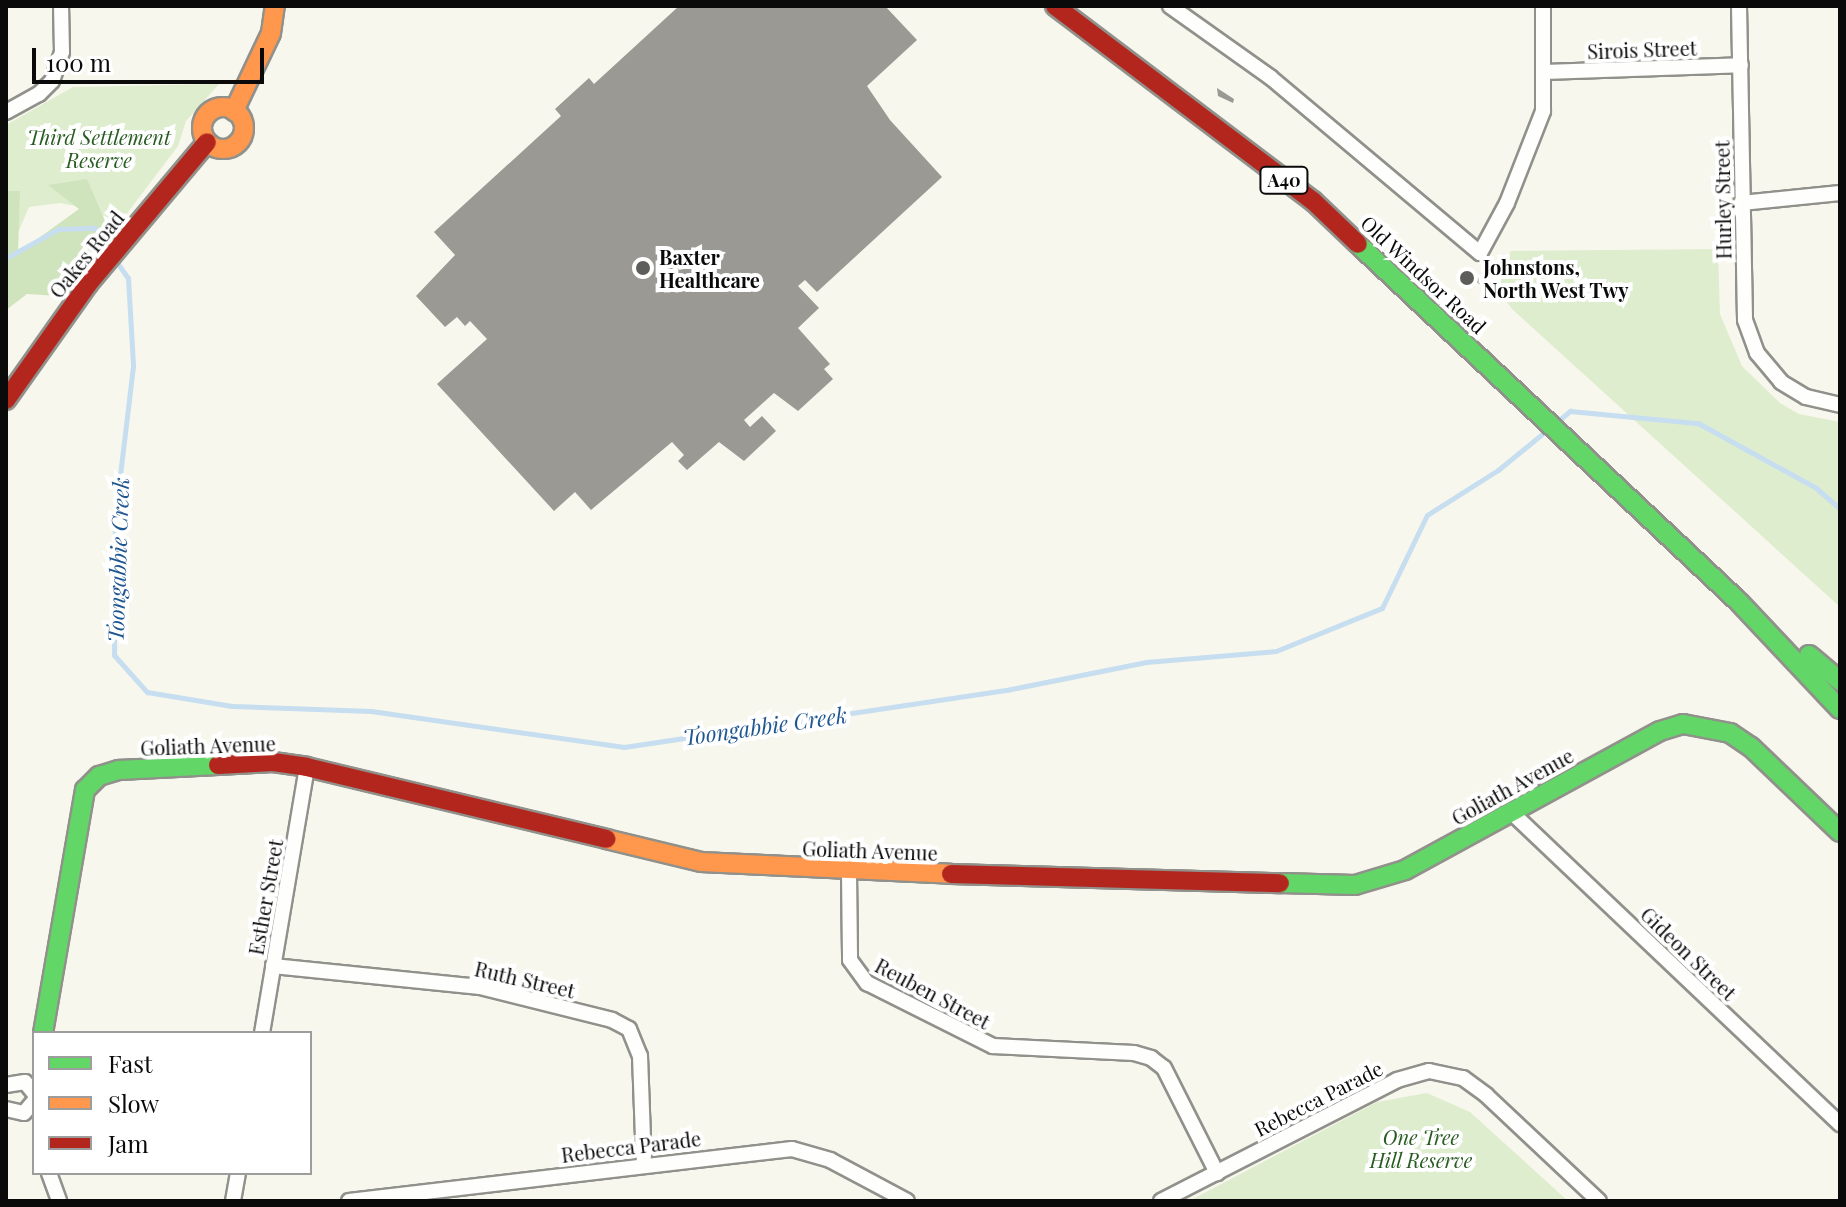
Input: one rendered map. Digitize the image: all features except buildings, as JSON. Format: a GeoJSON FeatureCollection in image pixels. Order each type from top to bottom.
{"type":"FeatureCollection","features":[{"type":"Feature","properties":{"kind":"main road"},"geometry":{"type":"LineString","coordinates":[[234,111],[271,33],[275,6]]}},
{"type":"Feature","properties":{"kind":"main road","name":"Old Windsor Road"},"geometry":{"type":"LineString","coordinates":[[1055,6],[1313,201],[1739,602],[1840,709]]}},
{"type":"Feature","properties":{"kind":"main road"},"geometry":{"type":"LineString","coordinates":[[222,108],[234,111],[243,127],[237,143],[225,149],[207,142],[203,123],[210,112],[222,108]]}},
{"type":"Feature","properties":{"kind":"main road","name":"Oakes Road"},"geometry":{"type":"LineString","coordinates":[[6,400],[88,284],[207,142]]}},
{"type":"Feature","properties":{"kind":"main road","name":"Old Windsor Road"},"geometry":{"type":"LineString","coordinates":[[1739,602],[1840,681]]}},
{"type":"Feature","properties":{"kind":"main road","name":"Goliath Avenue"},"geometry":{"type":"LineString","coordinates":[[43,1031],[85,790],[99,776],[119,770],[257,763],[307,767],[701,862],[849,873],[1355,885],[1405,870],[1660,731],[1683,724],[1730,733],[1751,747],[1840,832]]}},
{"type":"Feature","properties":{"kind":"street"},"geometry":{"type":"LineString","coordinates":[[6,112],[39,94],[52,81],[62,52],[61,6]]}},
{"type":"Feature","properties":{"kind":"street"},"geometry":{"type":"LineString","coordinates":[[1170,6],[1270,77],[1480,253],[1507,203],[1543,111],[1543,6]]}},
{"type":"Feature","properties":{"kind":"street","name":"Hurley Street"},"geometry":{"type":"LineString","coordinates":[[1739,6],[1745,320],[1757,353],[1781,382],[1806,397],[1840,405]]}},
{"type":"Feature","properties":{"kind":"street","name":"Sirois Street"},"geometry":{"type":"LineString","coordinates":[[1544,72],[1741,65]]}},
{"type":"Feature","properties":{"kind":"street"},"geometry":{"type":"LineString","coordinates":[[1741,203],[1840,193]]}},
{"type":"Feature","properties":{"kind":"street","name":"Esther Street"},"geometry":{"type":"LineString","coordinates":[[262,1031],[307,767]]}},
{"type":"Feature","properties":{"kind":"street","name":"Gideon Street"},"geometry":{"type":"LineString","coordinates":[[1510,811],[1840,1124]]}},
{"type":"Feature","properties":{"kind":"street","name":"Reuben Street"},"geometry":{"type":"LineString","coordinates":[[849,873],[850,960],[867,983],[993,1046],[1134,1053],[1151,1058],[1164,1068],[1217,1173]]}},
{"type":"Feature","properties":{"kind":"street","name":"Ruth Street"},"geometry":{"type":"LineString","coordinates":[[273,966],[480,987],[612,1020],[629,1029],[640,1056],[644,1164]]}},
{"type":"Feature","properties":{"kind":"street","name":"Rebecca Parade"},"geometry":{"type":"LineString","coordinates":[[1161,1201],[1397,1080],[1429,1071],[1463,1078],[1486,1095],[1599,1201]]}},
{"type":"Feature","properties":{"kind":"street"},"geometry":{"type":"LineString","coordinates":[[6,1085],[20,1080],[32,1091]]}},
{"type":"Feature","properties":{"kind":"street"},"geometry":{"type":"LineString","coordinates":[[6,1109],[24,1113],[32,1103]]}},
{"type":"Feature","properties":{"kind":"street","name":"Rebecca Parade"},"geometry":{"type":"LineString","coordinates":[[349,1201],[792,1149],[830,1160],[907,1201]]}},
{"type":"Feature","properties":{"kind":"street"},"geometry":{"type":"LineString","coordinates":[[50,1175],[59,1201]]}},
{"type":"Feature","properties":{"kind":"street"},"geometry":{"type":"LineString","coordinates":[[233,1201],[238,1175]]}},
{"type":"Feature","properties":{"kind":"green space","name":"Third Settlement Reserve"},"geometry":{"type":"Polygon","coordinates":[[[219,84],[186,121],[178,146],[119,224],[91,209],[60,203],[29,207],[6,261],[6,125],[73,87],[219,84]]]}},
{"type":"Feature","properties":{"kind":"green space"},"geometry":{"type":"Polygon","coordinates":[[[87,179],[109,230],[58,296],[27,294],[6,310],[6,191],[20,191],[18,253],[79,209],[48,185],[87,179]]]}},
{"type":"Feature","properties":{"kind":"green space"},"geometry":{"type":"Polygon","coordinates":[[[1718,249],[1720,314],[1742,366],[1780,403],[1799,414],[1840,422],[1840,607],[1512,309],[1492,282],[1511,251],[1718,249]]]}},
{"type":"Feature","properties":{"kind":"green space","name":"One Tree Hill Reserve"},"geometry":{"type":"Polygon","coordinates":[[[1427,1093],[1470,1112],[1568,1201],[1189,1201],[1377,1102],[1427,1093]]]}},
{"type":"Feature","properties":{"kind":"waterway","name":"Toongabbie Creek"},"geometry":{"type":"LineString","coordinates":[[6,258],[58,229],[95,228],[108,249]]}},
{"type":"Feature","properties":{"kind":"waterway","name":"Toongabbie Creek"},"geometry":{"type":"LineString","coordinates":[[116,261],[128,278],[133,366],[115,518],[114,655],[147,692],[232,706],[371,711],[624,747],[1011,689],[1146,662],[1276,651],[1382,608],[1427,515],[1498,470],[1547,430]]}},
{"type":"Feature","properties":{"kind":"waterway","name":"Toongabbie Creek"},"geometry":{"type":"LineString","coordinates":[[1558,421],[1570,411],[1698,423],[1816,488],[1840,509]]}},
{"type":"Feature","properties":{"kind":"traffic: fast"},"geometry":{"type":"LineString","coordinates":[[1358,244],[1739,602],[1840,709]]}},
{"type":"Feature","properties":{"kind":"traffic: fast"},"geometry":{"type":"LineString","coordinates":[[1809,655],[1840,681]]}},
{"type":"Feature","properties":{"kind":"traffic: fast"},"geometry":{"type":"LineString","coordinates":[[1280,883],[1355,885],[1405,870],[1660,731],[1683,724],[1730,733],[1751,747],[1840,832]]}},
{"type":"Feature","properties":{"kind":"traffic: fast"},"geometry":{"type":"LineString","coordinates":[[43,1031],[85,790],[99,776],[119,770],[218,765]]}},
{"type":"Feature","properties":{"kind":"traffic: slow"},"geometry":{"type":"LineString","coordinates":[[234,111],[271,33],[275,6]]}},
{"type":"Feature","properties":{"kind":"traffic: slow"},"geometry":{"type":"LineString","coordinates":[[223,107],[238,113],[244,128],[238,143],[223,149],[208,143],[202,128],[208,113],[223,107]]}},
{"type":"Feature","properties":{"kind":"traffic: slow"},"geometry":{"type":"LineString","coordinates":[[606,839],[701,862],[951,874]]}},
{"type":"Feature","properties":{"kind":"traffic: jam"},"geometry":{"type":"LineString","coordinates":[[1055,6],[1313,201],[1358,244]]}},
{"type":"Feature","properties":{"kind":"traffic: jam"},"geometry":{"type":"LineString","coordinates":[[6,400],[88,284],[207,142]]}},
{"type":"Feature","properties":{"kind":"traffic: jam"},"geometry":{"type":"LineString","coordinates":[[218,765],[273,762],[307,767],[606,839]]}},
{"type":"Feature","properties":{"kind":"traffic: jam"},"geometry":{"type":"LineString","coordinates":[[951,874],[1280,883]]}},
{"type":"Feature","properties":{"kind":"place","name":"Baxter Healthcare"},"geometry":{"type":"Point","coordinates":[643,268]}},
{"type":"Feature","properties":{"kind":"place","name":"Johnstons, North West Twy"},"geometry":{"type":"Point","coordinates":[1467,278]}}]}
